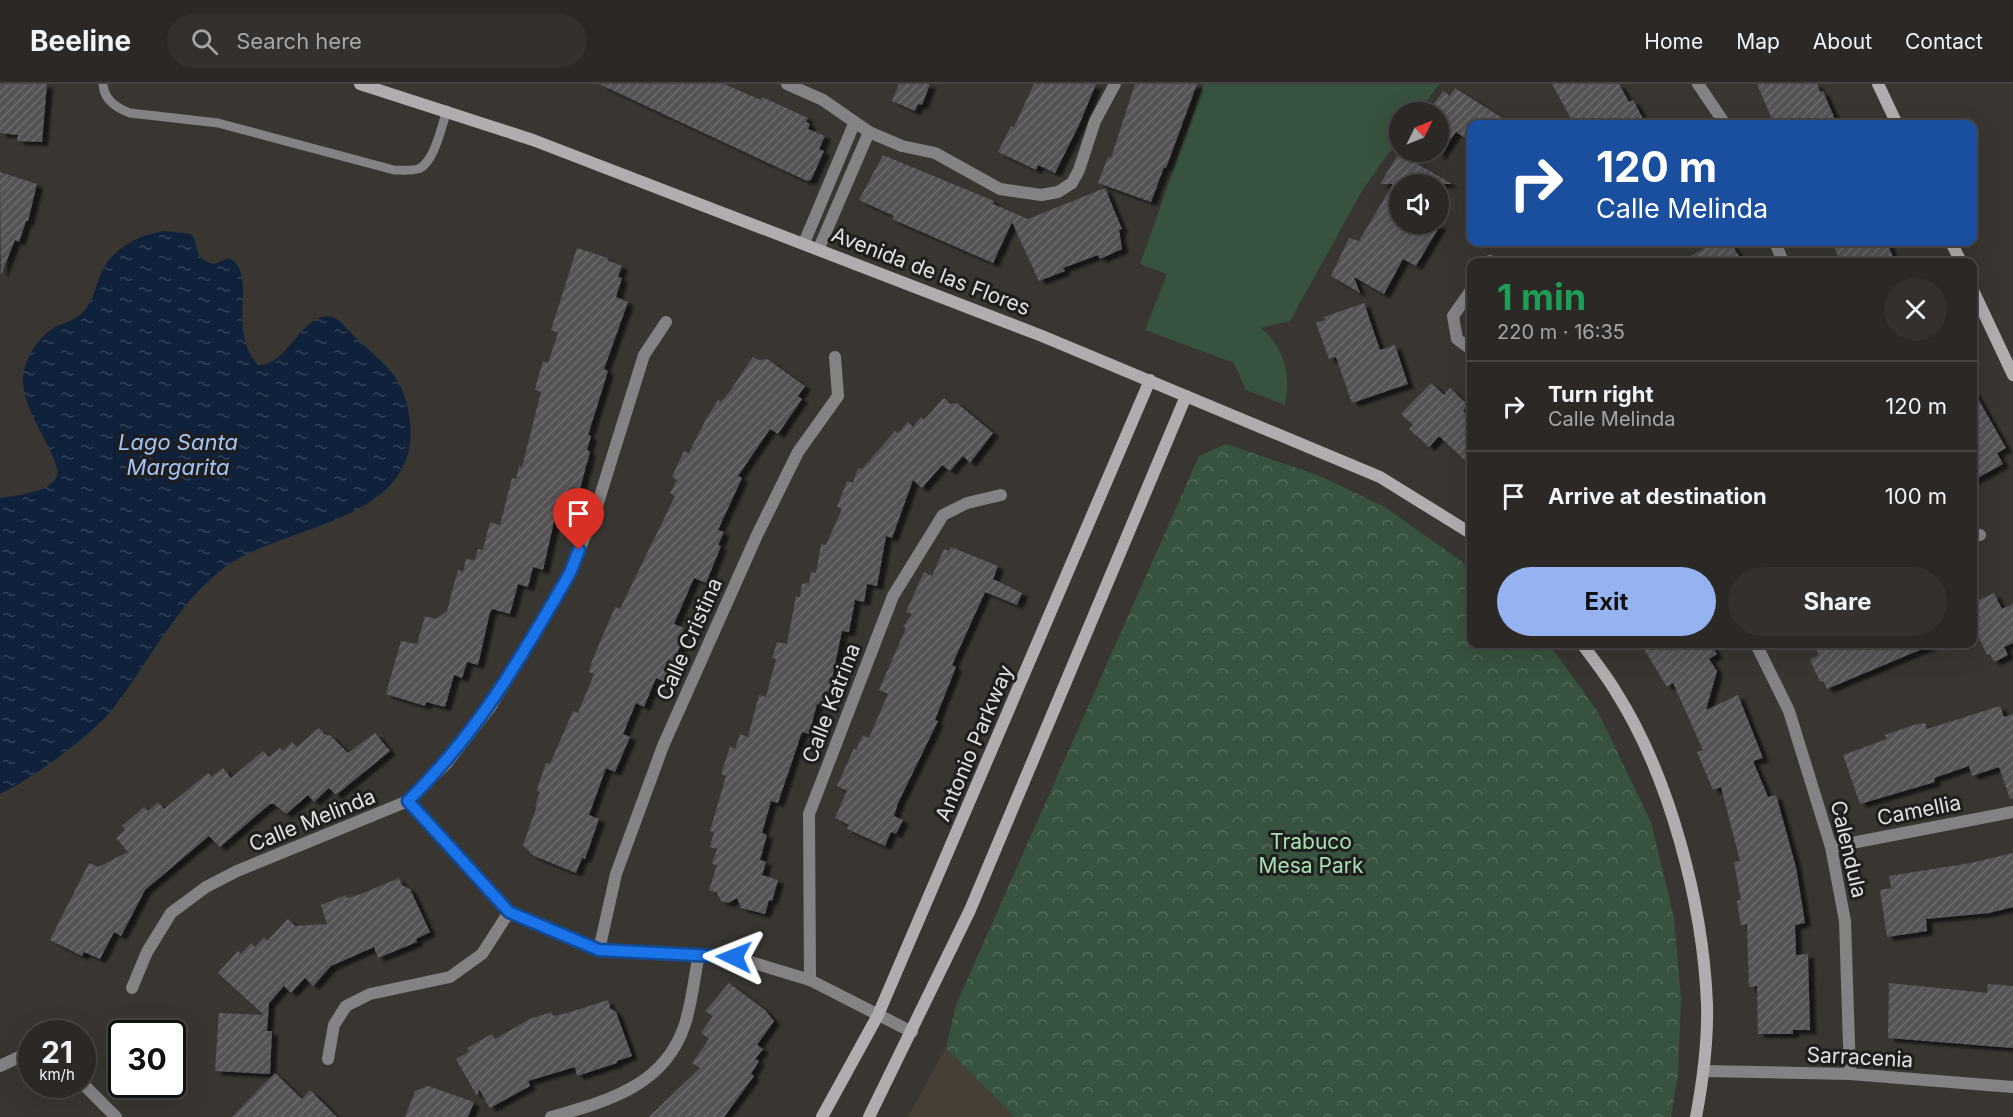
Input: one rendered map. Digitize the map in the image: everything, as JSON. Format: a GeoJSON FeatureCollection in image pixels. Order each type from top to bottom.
{"type":"FeatureCollection","features":[{"type":"Feature","properties":{"kind":"main road","name":"Avenida de las Flores"},"geometry":{"type":"LineString","coordinates":[[360,84],[447,110],[533,140],[819,248],[1150,380],[1380,477],[1467,531]]}},
{"type":"Feature","properties":{"kind":"main road"},"geometry":{"type":"LineString","coordinates":[[1878,84],[1895,120]]}},
{"type":"Feature","properties":{"kind":"main road"},"geometry":{"type":"LineString","coordinates":[[1977,299],[2013,375]]}},
{"type":"Feature","properties":{"kind":"main road","name":"Antonio Parkway"},"geometry":{"type":"LineString","coordinates":[[822,1117],[878,1015],[1150,380]]}},
{"type":"Feature","properties":{"kind":"main road"},"geometry":{"type":"LineString","coordinates":[[869,1117],[970,910],[1186,396]]}},
{"type":"Feature","properties":{"kind":"main road"},"geometry":{"type":"LineString","coordinates":[[1585,648],[1617,692],[1647,750],[1669,809],[1689,874],[1707,1004],[1705,1071],[1696,1117]]}},
{"type":"Feature","properties":{"kind":"street"},"geometry":{"type":"LineString","coordinates":[[787,84],[824,100],[868,132],[902,146],[936,153],[1000,189],[1041,195],[1058,192],[1072,183],[1079,170],[1095,121],[1115,84]]}},
{"type":"Feature","properties":{"kind":"street"},"geometry":{"type":"LineString","coordinates":[[1698,84],[1722,120]]}},
{"type":"Feature","properties":{"kind":"street"},"geometry":{"type":"LineString","coordinates":[[804,243],[855,124]]}},
{"type":"Feature","properties":{"kind":"street"},"geometry":{"type":"LineString","coordinates":[[819,248],[868,132]]}},
{"type":"Feature","properties":{"kind":"street"},"geometry":{"type":"LineString","coordinates":[[1467,296],[1453,316],[1457,339],[1467,346]]}},
{"type":"Feature","properties":{"kind":"street","name":"Calle Melinda"},"geometry":{"type":"LineString","coordinates":[[132,988],[147,952],[171,914],[206,887],[237,871],[408,801],[446,764],[490,706],[570,573],[597,506],[644,355],[666,322]]}},
{"type":"Feature","properties":{"kind":"street","name":"Calle Cristina"},"geometry":{"type":"LineString","coordinates":[[599,950],[616,874],[668,736],[752,545],[798,452],[838,396],[835,357]]}},
{"type":"Feature","properties":{"kind":"street","name":"Calle Katrina"},"geometry":{"type":"LineString","coordinates":[[810,980],[809,814],[885,617],[894,596],[943,515],[967,503],[1001,495]]}},
{"type":"Feature","properties":{"kind":"street","name":"Calendula"},"geometry":{"type":"LineString","coordinates":[[1758,648],[1789,711],[1832,846],[1845,921],[1850,1074]]}},
{"type":"Feature","properties":{"kind":"street"},"geometry":{"type":"LineString","coordinates":[[408,801],[509,912],[599,950],[734,957],[810,980],[912,1032]]}},
{"type":"Feature","properties":{"kind":"street","name":"Camellia"},"geometry":{"type":"LineString","coordinates":[[1832,846],[2013,812]]}},
{"type":"Feature","properties":{"kind":"street"},"geometry":{"type":"LineString","coordinates":[[328,1059],[333,1024],[346,1006],[370,994],[450,977],[482,954],[509,912]]}},
{"type":"Feature","properties":{"kind":"street"},"geometry":{"type":"LineString","coordinates":[[551,1117],[621,1095],[642,1083],[667,1060],[685,1024],[699,955]]}},
{"type":"Feature","properties":{"kind":"street"},"geometry":{"type":"LineString","coordinates":[[0,1066],[18,1058]]}},
{"type":"Feature","properties":{"kind":"street","name":"Sarracenia"},"geometry":{"type":"LineString","coordinates":[[1705,1071],[1850,1074],[2013,1087]]}},
{"type":"Feature","properties":{"kind":"street"},"geometry":{"type":"LineString","coordinates":[[96,1097],[116,1117]]}},
{"type":"Feature","properties":{"kind":"lane"},"geometry":{"type":"LineString","coordinates":[[103,84],[104,93],[111,103],[130,113],[218,123],[394,170],[418,169],[425,165],[437,142],[447,110]]}},
{"type":"Feature","properties":{"kind":"shaded area"},"geometry":{"type":"Polygon","coordinates":[[[946,1048],[1014,1117],[908,1117],[946,1048]]]}},
{"type":"Feature","properties":{"kind":"green space"},"geometry":{"type":"Polygon","coordinates":[[[1204,84],[1439,84],[1426,102],[1389,102],[1389,153],[1363,189],[1290,321],[1261,328],[1281,353],[1287,383],[1285,405],[1246,390],[1234,363],[1145,330],[1167,274],[1140,264],[1204,84]]]}},
{"type":"Feature","properties":{"kind":"green space","name":"Trabuco Mesa Park"},"geometry":{"type":"Polygon","coordinates":[[[1226,444],[1320,476],[1383,506],[1467,565],[1467,648],[1552,648],[1598,712],[1651,822],[1674,918],[1681,999],[1678,1075],[1671,1117],[1014,1117],[946,1048],[956,1005],[1199,456],[1226,444]]]}},
{"type":"Feature","properties":{"kind":"water","name":"Lago Santa Margarita"},"geometry":{"type":"Polygon","coordinates":[[[165,231],[191,234],[199,255],[207,262],[214,264],[229,258],[238,266],[242,277],[244,335],[249,351],[258,365],[269,363],[280,356],[308,325],[318,318],[329,317],[341,322],[399,382],[409,414],[410,437],[407,457],[395,480],[376,498],[353,512],[247,554],[225,567],[208,581],[179,614],[105,717],[62,755],[29,778],[0,794],[0,498],[40,490],[53,482],[57,476],[54,459],[34,419],[24,391],[23,379],[26,364],[37,343],[48,332],[83,312],[92,298],[102,271],[113,255],[137,239],[165,231]]]}},
{"type":"Feature","properties":{"kind":"building"},"geometry":{"type":"Polygon","coordinates":[[[0,84],[47,84],[42,142],[17,141],[18,135],[0,133],[0,84]]]}},
{"type":"Feature","properties":{"kind":"building"},"geometry":{"type":"Polygon","coordinates":[[[599,84],[724,84],[761,100],[762,97],[808,118],[806,122],[810,124],[808,129],[825,136],[819,149],[824,151],[811,180],[807,181],[599,84]]]}},
{"type":"Feature","properties":{"kind":"building"},"geometry":{"type":"Polygon","coordinates":[[[899,84],[930,84],[922,105],[918,104],[915,111],[892,101],[899,84]]]}},
{"type":"Feature","properties":{"kind":"building"},"geometry":{"type":"Polygon","coordinates":[[[1034,84],[1096,84],[1055,173],[1038,165],[1036,170],[998,152],[1011,126],[1014,127],[1034,84]]]}},
{"type":"Feature","properties":{"kind":"building"},"geometry":{"type":"Polygon","coordinates":[[[1135,84],[1197,84],[1151,202],[1098,183],[1108,157],[1111,158],[1135,84]]]}},
{"type":"Feature","properties":{"kind":"building"},"geometry":{"type":"Polygon","coordinates":[[[1552,84],[1619,84],[1629,102],[1633,100],[1644,120],[1572,120],[1552,84]]]}},
{"type":"Feature","properties":{"kind":"building"},"geometry":{"type":"Polygon","coordinates":[[[1757,84],[1817,84],[1820,92],[1823,91],[1835,120],[1772,120],[1757,84]]]}},
{"type":"Feature","properties":{"kind":"building"},"geometry":{"type":"Polygon","coordinates":[[[1455,88],[1506,120],[1467,120],[1465,138],[1456,132],[1449,142],[1449,102],[1435,102],[1443,91],[1450,96],[1455,88]]]}},
{"type":"Feature","properties":{"kind":"building"},"geometry":{"type":"Polygon","coordinates":[[[883,155],[994,201],[993,204],[1028,219],[1105,188],[1122,229],[1119,230],[1122,249],[1100,259],[1098,255],[1063,268],[1065,271],[1039,281],[1012,222],[993,263],[892,219],[894,216],[859,200],[883,155]]]}},
{"type":"Feature","properties":{"kind":"building"},"geometry":{"type":"Polygon","coordinates":[[[1393,162],[1414,162],[1435,174],[1389,174],[1389,184],[1380,184],[1393,162]]]}},
{"type":"Feature","properties":{"kind":"building"},"geometry":{"type":"Polygon","coordinates":[[[0,172],[37,184],[28,221],[26,221],[19,242],[15,240],[1,275],[0,172]]]}},
{"type":"Feature","properties":{"kind":"building"},"geometry":{"type":"Polygon","coordinates":[[[1389,191],[1389,234],[1435,234],[1416,266],[1403,259],[1384,294],[1354,277],[1360,293],[1331,276],[1349,238],[1359,241],[1389,191]]]}},
{"type":"Feature","properties":{"kind":"building"},"geometry":{"type":"Polygon","coordinates":[[[1708,246],[1733,246],[1740,258],[1688,258],[1708,246]]]}},
{"type":"Feature","properties":{"kind":"building"},"geometry":{"type":"Polygon","coordinates":[[[1834,246],[1889,246],[1893,258],[1838,258],[1834,246]]]}},
{"type":"Feature","properties":{"kind":"building"},"geometry":{"type":"Polygon","coordinates":[[[577,248],[608,258],[607,260],[622,266],[618,277],[622,278],[616,297],[628,302],[604,369],[608,371],[588,435],[591,436],[587,450],[590,452],[579,492],[571,489],[562,519],[555,517],[543,570],[533,567],[528,587],[518,584],[510,614],[492,609],[490,612],[478,665],[467,662],[462,678],[454,675],[445,707],[426,702],[425,706],[386,694],[401,641],[417,644],[425,616],[436,619],[447,611],[458,570],[463,572],[466,559],[475,560],[478,549],[483,550],[490,522],[500,525],[512,478],[516,479],[519,466],[522,467],[541,392],[535,390],[538,378],[543,361],[548,363],[558,333],[551,330],[577,248]]]}},
{"type":"Feature","properties":{"kind":"building"},"geometry":{"type":"Polygon","coordinates":[[[1364,303],[1380,350],[1395,345],[1408,384],[1352,403],[1336,357],[1329,359],[1316,323],[1325,320],[1324,317],[1364,303]]]}},
{"type":"Feature","properties":{"kind":"building"},"geometry":{"type":"Polygon","coordinates":[[[753,357],[759,360],[767,359],[805,386],[798,396],[802,399],[778,434],[770,429],[738,476],[742,478],[718,530],[724,532],[718,545],[721,546],[706,583],[694,578],[674,624],[684,628],[679,643],[681,644],[665,682],[656,678],[644,707],[636,703],[623,734],[630,737],[615,772],[606,768],[589,815],[599,819],[585,859],[582,858],[576,873],[534,856],[523,845],[537,806],[535,806],[540,792],[537,791],[539,783],[546,763],[550,764],[573,711],[578,713],[594,674],[589,672],[592,661],[615,607],[620,609],[675,496],[670,493],[677,480],[672,477],[684,451],[689,453],[718,400],[721,402],[730,391],[753,357]]]}},
{"type":"Feature","properties":{"kind":"building"},"geometry":{"type":"Polygon","coordinates":[[[1431,383],[1444,395],[1450,388],[1467,404],[1463,411],[1467,415],[1467,462],[1439,436],[1429,447],[1409,429],[1413,425],[1401,414],[1431,383]]]}},
{"type":"Feature","properties":{"kind":"building"},"geometry":{"type":"Polygon","coordinates":[[[1977,397],[2006,448],[1997,453],[2003,464],[1977,478],[1977,397]]]}},
{"type":"Feature","properties":{"kind":"building"},"geometry":{"type":"Polygon","coordinates":[[[944,398],[950,404],[957,403],[993,433],[970,463],[963,456],[950,471],[942,465],[922,488],[913,480],[892,538],[886,536],[877,586],[867,584],[864,602],[855,600],[849,632],[842,631],[826,707],[817,704],[809,734],[802,732],[778,803],[771,801],[762,833],[767,835],[760,860],[766,862],[762,875],[778,880],[772,901],[769,900],[765,914],[741,908],[737,898],[728,903],[721,901],[716,892],[709,890],[717,865],[712,864],[717,849],[710,847],[714,832],[710,831],[726,776],[721,774],[730,747],[735,749],[740,734],[748,737],[759,695],[766,697],[776,659],[772,658],[777,642],[787,644],[796,596],[800,597],[802,584],[809,583],[811,572],[816,573],[821,544],[826,545],[842,509],[837,507],[847,481],[853,483],[858,468],[862,469],[895,431],[898,433],[908,422],[913,427],[921,417],[924,420],[944,398]]]}},
{"type":"Feature","properties":{"kind":"building"},"geometry":{"type":"Polygon","coordinates":[[[951,547],[998,566],[993,579],[1022,593],[1017,605],[985,592],[952,665],[956,667],[935,720],[938,721],[898,803],[894,816],[903,820],[896,834],[891,832],[885,846],[847,829],[849,825],[835,818],[847,791],[837,786],[854,748],[856,750],[863,735],[869,738],[888,694],[879,690],[906,628],[903,627],[912,614],[906,612],[924,572],[932,576],[944,549],[949,551],[951,547]]]}},
{"type":"Feature","properties":{"kind":"building"},"geometry":{"type":"Polygon","coordinates":[[[1994,593],[2002,609],[2013,604],[2013,643],[2004,647],[2008,655],[1994,662],[1990,654],[1987,655],[1977,634],[1977,601],[1994,593]]]}},
{"type":"Feature","properties":{"kind":"building"},"geometry":{"type":"Polygon","coordinates":[[[1643,648],[1713,648],[1717,654],[1709,659],[1717,671],[1706,710],[1738,695],[1763,758],[1753,761],[1768,797],[1776,795],[1796,867],[1805,923],[1795,925],[1796,955],[1808,954],[1810,1030],[1793,1030],[1793,1034],[1758,1034],[1757,986],[1749,987],[1747,924],[1741,925],[1737,901],[1741,900],[1734,862],[1740,861],[1721,787],[1713,790],[1697,752],[1703,750],[1673,683],[1667,687],[1643,648]]]}},
{"type":"Feature","properties":{"kind":"building"},"geometry":{"type":"Polygon","coordinates":[[[1816,648],[1924,648],[1827,689],[1823,681],[1820,682],[1810,660],[1819,655],[1816,648]]]}},
{"type":"Feature","properties":{"kind":"building"},"geometry":{"type":"Polygon","coordinates":[[[2000,706],[2004,717],[2013,714],[2013,798],[2010,799],[1999,767],[1972,776],[1969,766],[1934,778],[1935,782],[1860,804],[1843,755],[1887,739],[1885,735],[1914,725],[1925,723],[1927,729],[2000,706]]]}},
{"type":"Feature","properties":{"kind":"building"},"geometry":{"type":"Polygon","coordinates":[[[319,728],[348,753],[375,733],[390,751],[336,795],[329,788],[314,802],[308,795],[286,814],[274,804],[270,804],[220,847],[209,836],[145,890],[121,936],[114,932],[100,959],[84,952],[82,956],[50,940],[89,863],[98,867],[128,852],[116,838],[125,830],[122,826],[144,807],[148,811],[158,802],[164,809],[208,773],[212,777],[223,768],[231,778],[263,751],[269,757],[280,748],[283,751],[292,742],[297,747],[319,728]]]}},
{"type":"Feature","properties":{"kind":"building"},"geometry":{"type":"Polygon","coordinates":[[[2013,853],[2013,907],[1989,913],[1926,919],[1927,931],[1887,937],[1880,890],[1891,888],[1889,876],[1971,863],[2013,853]]]}},
{"type":"Feature","properties":{"kind":"building"},"geometry":{"type":"Polygon","coordinates":[[[399,878],[402,885],[410,889],[430,932],[416,939],[417,942],[378,958],[374,947],[331,966],[313,986],[305,978],[291,993],[284,986],[269,1003],[267,1031],[272,1031],[270,1074],[215,1071],[219,1013],[264,1015],[218,973],[238,951],[241,954],[251,943],[255,947],[264,937],[267,941],[288,919],[295,926],[327,924],[321,905],[346,895],[347,898],[361,894],[399,878]]]}},
{"type":"Feature","properties":{"kind":"building"},"geometry":{"type":"Polygon","coordinates":[[[729,983],[765,1010],[774,1021],[757,1045],[763,1049],[755,1059],[759,1061],[751,1074],[754,1076],[724,1117],[649,1117],[700,1068],[692,1063],[709,1039],[701,1033],[713,1016],[705,1011],[729,983]]]}},
{"type":"Feature","properties":{"kind":"building"},"geometry":{"type":"Polygon","coordinates":[[[1889,983],[1987,993],[1988,984],[2013,986],[2013,1048],[1888,1038],[1889,983]]]}},
{"type":"Feature","properties":{"kind":"building"},"geometry":{"type":"Polygon","coordinates":[[[608,1000],[610,1008],[616,1012],[632,1056],[617,1061],[617,1063],[577,1076],[575,1067],[528,1081],[530,1086],[490,1108],[479,1089],[477,1096],[456,1059],[469,1052],[467,1048],[492,1034],[495,1039],[530,1019],[552,1012],[553,1016],[567,1013],[608,1000]]]}},
{"type":"Feature","properties":{"kind":"building"},"geometry":{"type":"Polygon","coordinates":[[[275,1073],[302,1099],[310,1090],[337,1117],[232,1117],[275,1073]]]}},
{"type":"Feature","properties":{"kind":"building"},"geometry":{"type":"Polygon","coordinates":[[[428,1086],[474,1102],[468,1117],[405,1117],[415,1091],[428,1086]]]}},
{"type":"Feature","properties":{"kind":"route"},"geometry":{"type":"LineString","coordinates":[[579,550],[570,573],[522,657],[490,706],[446,764],[408,801],[509,912],[599,950],[734,957]]}}]}
